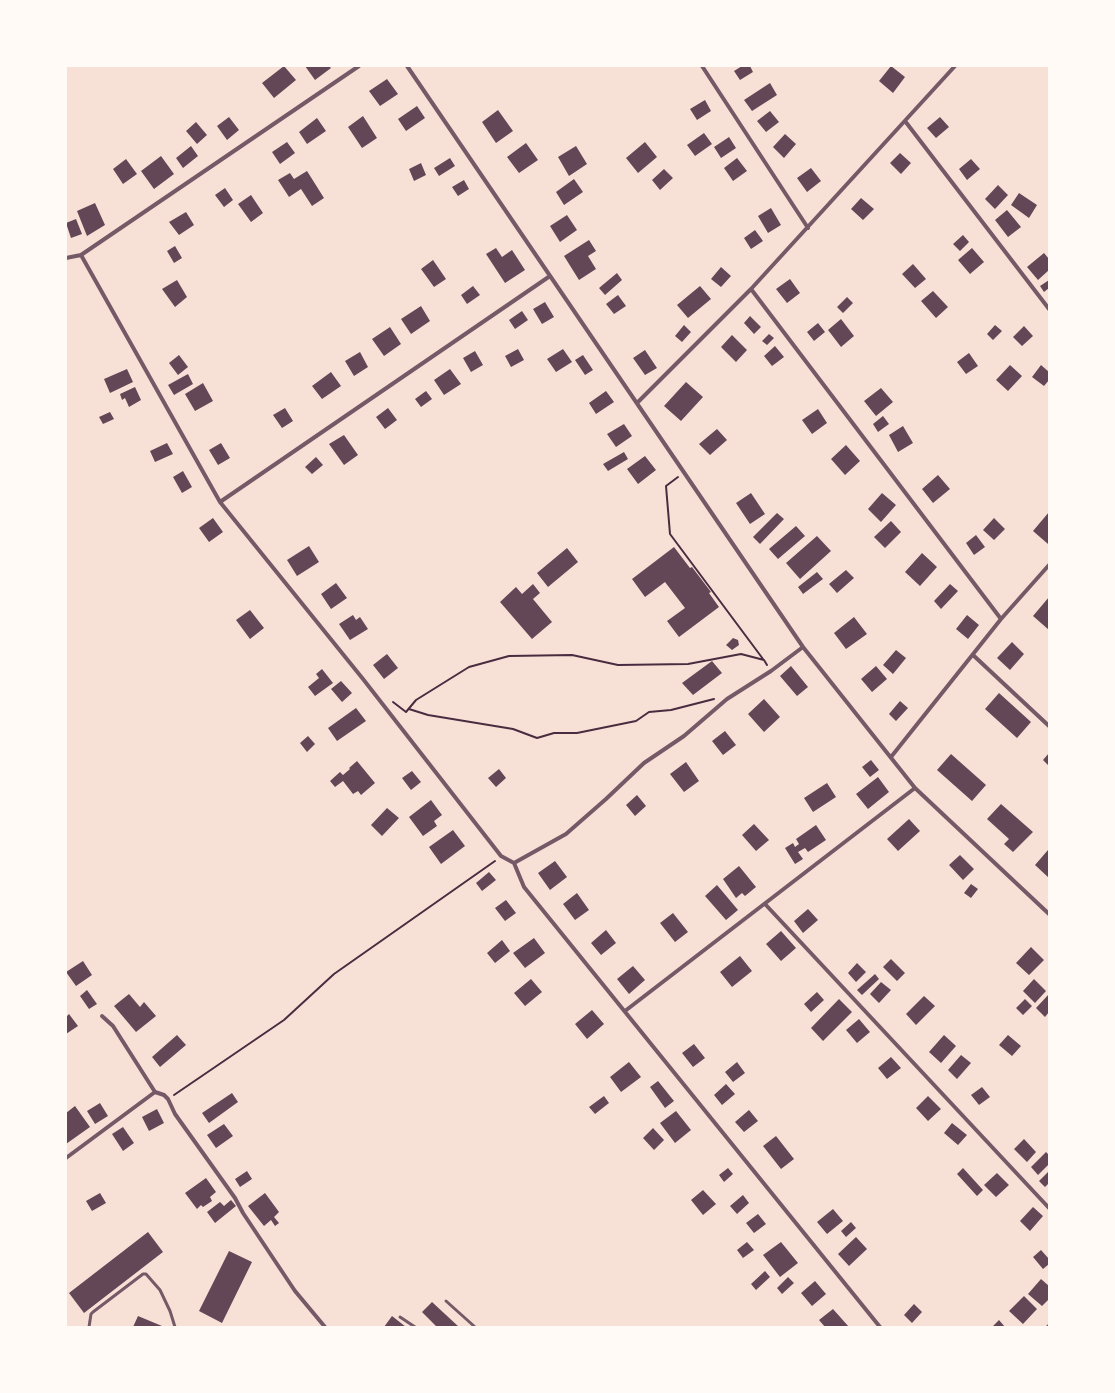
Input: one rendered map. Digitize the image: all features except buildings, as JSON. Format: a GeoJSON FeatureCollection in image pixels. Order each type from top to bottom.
{"type":"FeatureCollection","features":[{"type":"Feature","properties":{"kind":"street"},"geometry":{"type":"LineString","coordinates":[[66,258],[81,256],[359,66]]}},
{"type":"Feature","properties":{"kind":"street"},"geometry":{"type":"LineString","coordinates":[[407,66],[803,647],[915,788],[1049,914]]}},
{"type":"Feature","properties":{"kind":"street"},"geometry":{"type":"LineString","coordinates":[[702,66],[808,228]]}},
{"type":"Feature","properties":{"kind":"street"},"geometry":{"type":"LineString","coordinates":[[638,404],[752,290],[955,66]]}},
{"type":"Feature","properties":{"kind":"street"},"geometry":{"type":"LineString","coordinates":[[905,121],[1049,309]]}},
{"type":"Feature","properties":{"kind":"street"},"geometry":{"type":"LineString","coordinates":[[81,256],[220,502],[363,679],[501,856],[514,863],[524,887],[880,1327]]}},
{"type":"Feature","properties":{"kind":"street"},"geometry":{"type":"LineString","coordinates":[[220,502],[550,276]]}},
{"type":"Feature","properties":{"kind":"street"},"geometry":{"type":"LineString","coordinates":[[752,290],[1001,619]]}},
{"type":"Feature","properties":{"kind":"street"},"geometry":{"type":"LineString","coordinates":[[890,757],[1001,619],[1049,564]]}},
{"type":"Feature","properties":{"kind":"street"},"geometry":{"type":"LineString","coordinates":[[514,863],[566,834],[644,763],[684,736],[727,699],[771,671],[803,647]]}},
{"type":"Feature","properties":{"kind":"street"},"geometry":{"type":"LineString","coordinates":[[973,655],[1049,726]]}},
{"type":"Feature","properties":{"kind":"street"},"geometry":{"type":"LineString","coordinates":[[625,1011],[915,788]]}},
{"type":"Feature","properties":{"kind":"street"},"geometry":{"type":"LineString","coordinates":[[765,904],[1049,1208]]}},
{"type":"Feature","properties":{"kind":"street"},"geometry":{"type":"LineString","coordinates":[[102,1016],[112,1026],[155,1092],[164,1095],[168,1099],[175,1114],[235,1198],[243,1214],[295,1291],[324,1327]]}},
{"type":"Feature","properties":{"kind":"street"},"geometry":{"type":"LineString","coordinates":[[66,1158],[155,1092]]}},
{"type":"Feature","properties":{"kind":"lane"},"geometry":{"type":"LineString","coordinates":[[89,1327],[91,1314],[93,1312],[143,1274],[146,1274],[160,1290],[170,1311],[174,1327]]}},
{"type":"Feature","properties":{"kind":"lane"},"geometry":{"type":"LineString","coordinates":[[446,1302],[475,1327]]}},
{"type":"Feature","properties":{"kind":"lane"},"geometry":{"type":"LineString","coordinates":[[400,1317],[415,1327]]}},
{"type":"Feature","properties":{"kind":"path"},"geometry":{"type":"LineString","coordinates":[[684,472],[666,486],[670,534],[771,671]]}},
{"type":"Feature","properties":{"kind":"path"},"geometry":{"type":"LineString","coordinates":[[391,701],[406,712],[416,700],[468,667],[509,656],[572,655],[618,665],[688,664],[741,654],[764,660]]}},
{"type":"Feature","properties":{"kind":"path"},"geometry":{"type":"LineString","coordinates":[[409,709],[428,715],[512,729],[537,738],[554,733],[577,733],[636,721],[649,712],[671,710],[707,700],[720,698],[727,699]]}},
{"type":"Feature","properties":{"kind":"path"},"geometry":{"type":"LineString","coordinates":[[168,1099],[284,1020],[334,974],[501,856]]}}]}
